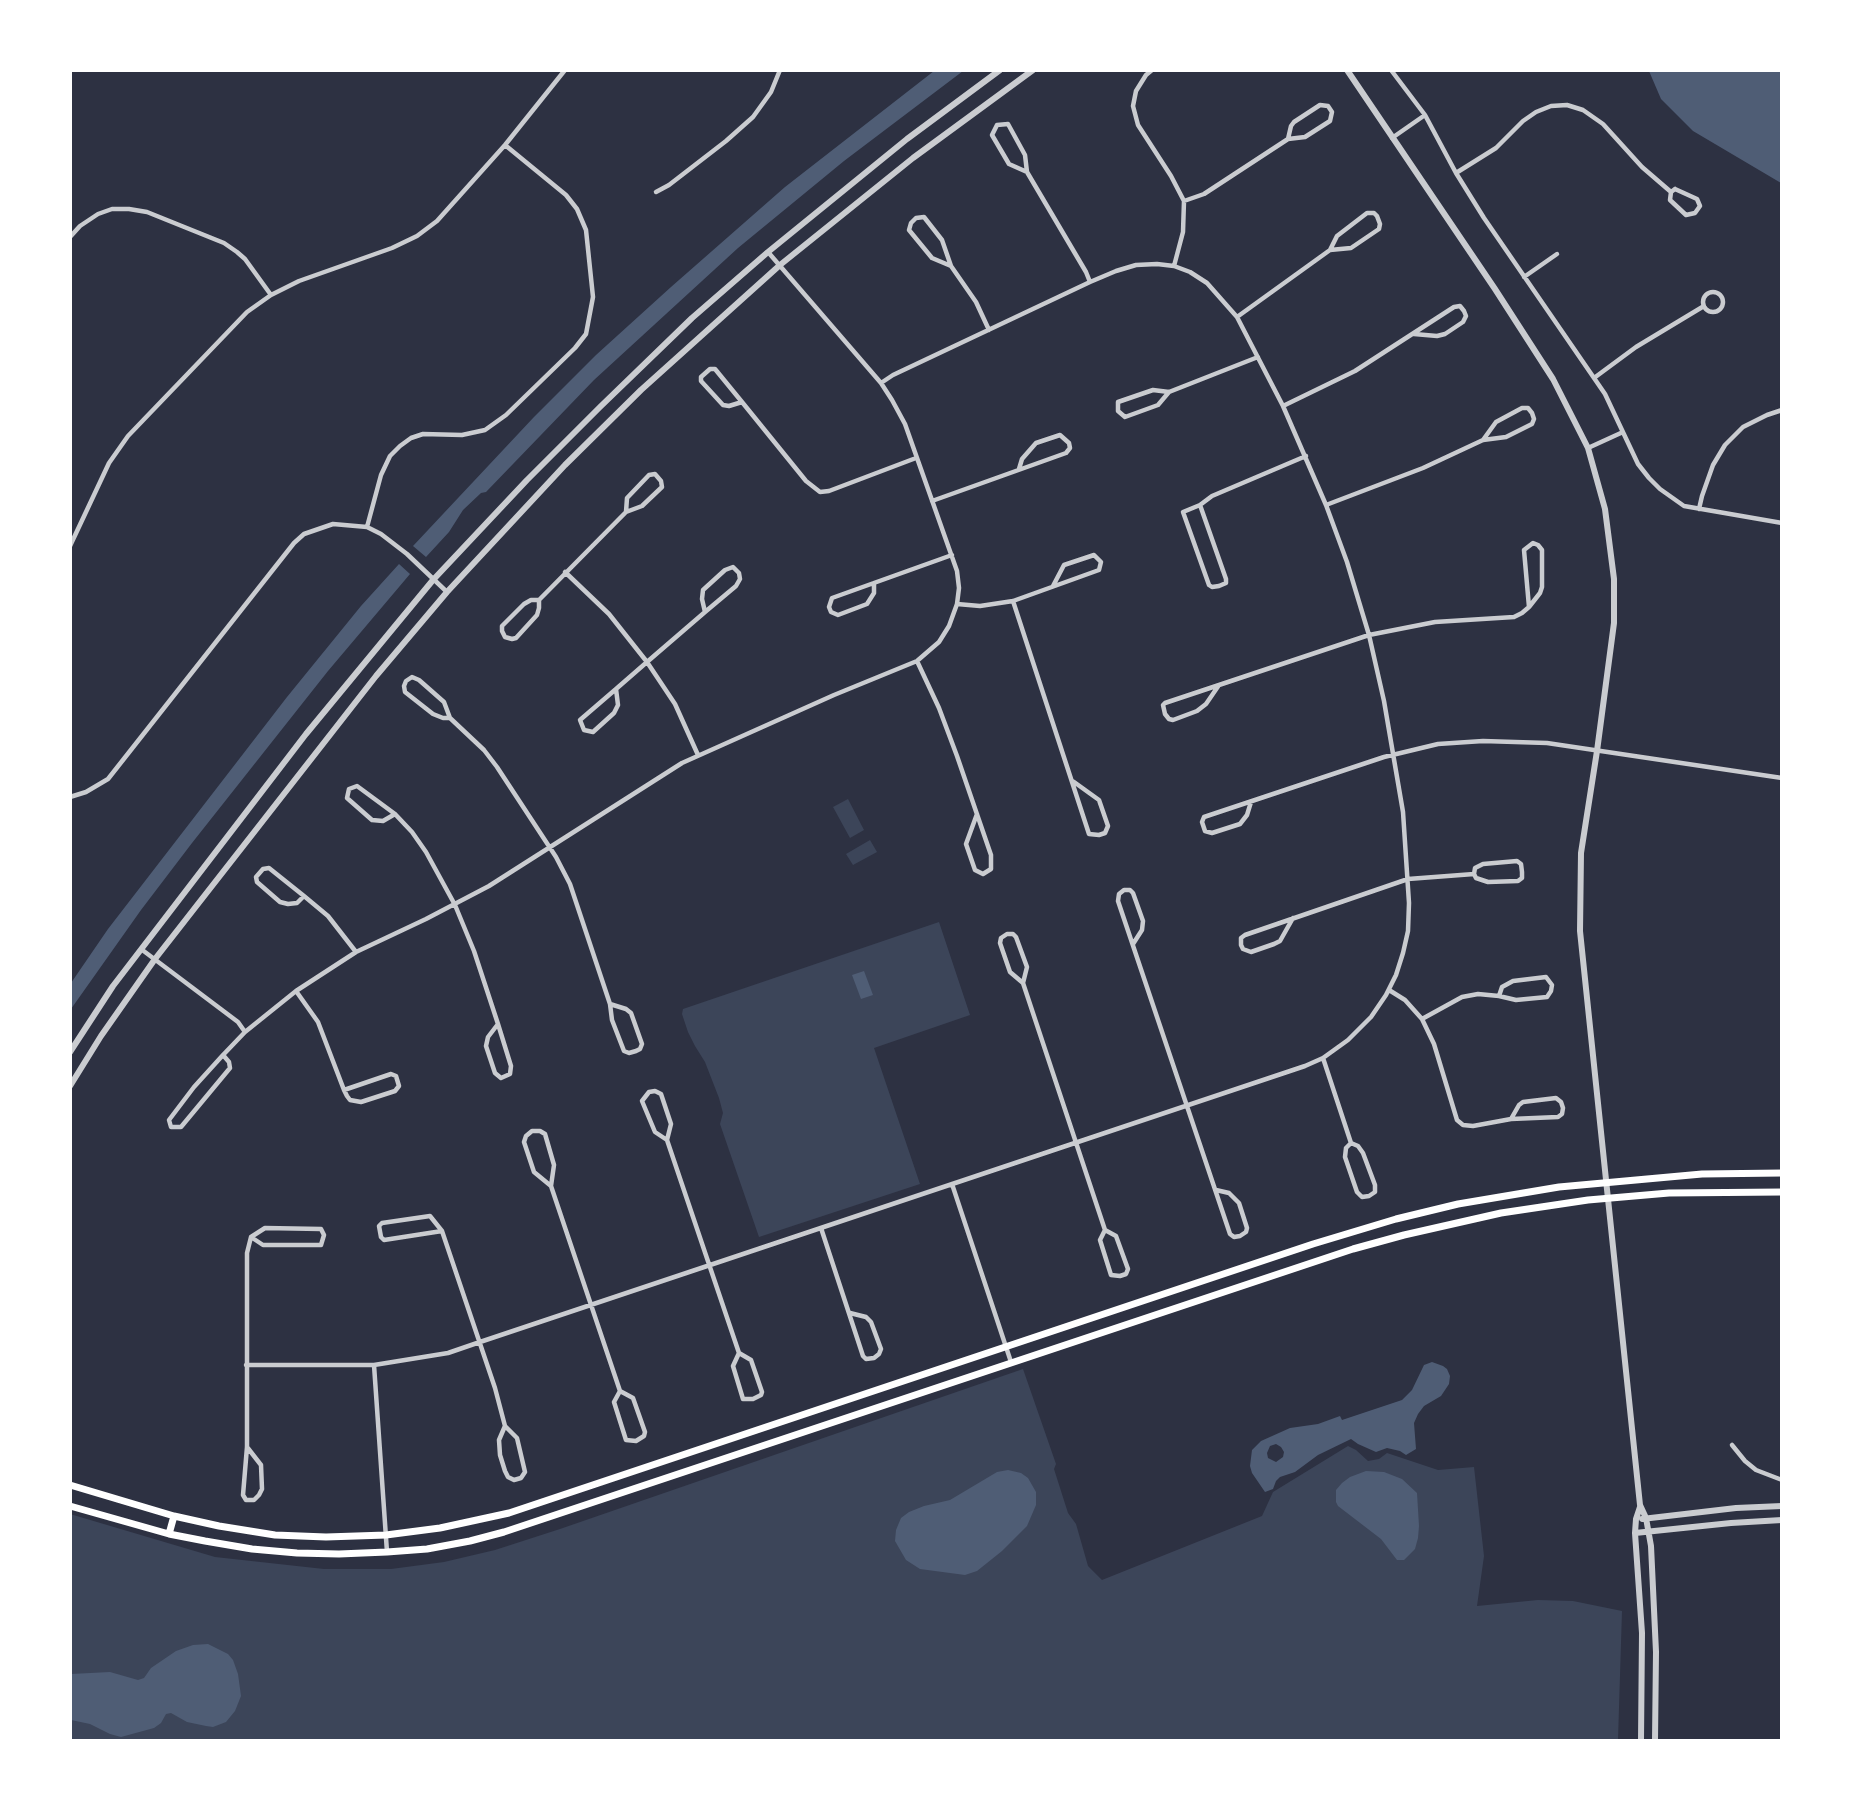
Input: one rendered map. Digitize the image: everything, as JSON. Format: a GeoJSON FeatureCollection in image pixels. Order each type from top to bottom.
{"type":"FeatureCollection","features":[{"type":"Feature","properties":{"kind":"main road"},"geometry":{"type":"LineString","coordinates":[[70,1485],[174,1516],[274,1535],[326,1537],[386,1535],[440,1528],[509,1513],[1361,1228],[1465,1202],[1559,1187],[1702,1174],[1782,1173]]}},
{"type":"Feature","properties":{"kind":"main road"},"geometry":{"type":"LineString","coordinates":[[70,1506],[169,1534],[252,1549],[339,1554],[428,1549],[504,1532],[1384,1240],[1501,1213],[1607,1198],[1669,1193],[1782,1192]]}},
{"type":"Feature","properties":{"kind":"main road"},"geometry":{"type":"LineString","coordinates":[[169,1534],[174,1516]]}},
{"type":"Feature","properties":{"kind":"street"},"geometry":{"type":"LineString","coordinates":[[70,546],[109,463],[128,436],[247,312],[271,295],[299,281],[393,248],[417,236],[437,221],[505,145],[565,70]]}},
{"type":"Feature","properties":{"kind":"street"},"geometry":{"type":"LineString","coordinates":[[656,192],[669,185],[726,141],[753,117],[771,92],[780,70]]}},
{"type":"Feature","properties":{"kind":"street"},"geometry":{"type":"LineString","coordinates":[[70,1052],[113,986],[141,949],[306,735],[433,580],[600,407],[692,318],[768,252],[907,139],[1000,70]]}},
{"type":"Feature","properties":{"kind":"street"},"geometry":{"type":"LineString","coordinates":[[70,1086],[101,1036],[155,959],[375,676],[447,592],[565,465],[641,390],[780,265],[913,158],[1033,70]]}},
{"type":"Feature","properties":{"kind":"street"},"geometry":{"type":"LineString","coordinates":[[1152,70],[1136,91],[1132,106],[1138,125],[1171,176],[1184,201],[1183,232],[1174,266]]}},
{"type":"Feature","properties":{"kind":"street"},"geometry":{"type":"LineString","coordinates":[[1347,70],[1553,379],[1588,448],[1605,509],[1614,579],[1614,623],[1581,853],[1579,913],[1584,983],[1640,1507],[1646,1518],[1649,1532],[1656,1652],[1655,1740]]}},
{"type":"Feature","properties":{"kind":"street"},"geometry":{"type":"LineString","coordinates":[[1390,70],[1425,115],[1456,173],[1484,218],[1605,394],[1638,464],[1649,478],[1684,506],[1782,523]]}},
{"type":"Feature","properties":{"kind":"street"},"geometry":{"type":"LineString","coordinates":[[1184,201],[1204,194],[1287,139],[1305,136],[1330,121],[1332,112],[1328,106],[1320,105],[1294,122],[1287,139]]}},
{"type":"Feature","properties":{"kind":"street"},"geometry":{"type":"LineString","coordinates":[[1456,173],[1496,148],[1523,121],[1536,112],[1551,106],[1566,105],[1583,110],[1603,124],[1642,167],[1671,192]]}},
{"type":"Feature","properties":{"kind":"street"},"geometry":{"type":"LineString","coordinates":[[1392,138],[1425,115]]}},
{"type":"Feature","properties":{"kind":"street"},"geometry":{"type":"LineString","coordinates":[[1027,172],[1010,164],[992,135],[997,125],[1008,124],[1025,155],[1027,172],[1090,282]]}},
{"type":"Feature","properties":{"kind":"street"},"geometry":{"type":"LineString","coordinates":[[367,527],[381,475],[390,456],[400,446],[411,438],[423,434],[462,435],[485,430],[506,415],[575,348],[586,334],[593,297],[586,230],[577,209],[566,195],[505,145]]}},
{"type":"Feature","properties":{"kind":"street"},"geometry":{"type":"LineString","coordinates":[[1675,189],[1680,190],[1697,199],[1699,210],[1686,215],[1670,200],[1671,192],[1675,189]]}},
{"type":"Feature","properties":{"kind":"street"},"geometry":{"type":"LineString","coordinates":[[70,237],[80,226],[98,214],[112,209],[147,212],[224,243],[245,259],[271,295]]}},
{"type":"Feature","properties":{"kind":"street"},"geometry":{"type":"LineString","coordinates":[[1237,316],[1330,250],[1337,236],[1367,213],[1374,213],[1377,216],[1379,229],[1351,248],[1330,250]]}},
{"type":"Feature","properties":{"kind":"street"},"geometry":{"type":"LineString","coordinates":[[951,266],[932,258],[909,230],[910,223],[916,218],[924,217],[942,240],[951,266],[976,302],[989,330]]}},
{"type":"Feature","properties":{"kind":"street"},"geometry":{"type":"LineString","coordinates":[[223,1055],[229,1062],[230,1068],[181,1127],[171,1127],[169,1120],[194,1086],[223,1055],[245,1032],[296,991],[356,952],[455,905],[489,886],[663,774],[698,755],[917,661],[939,642],[949,627],[957,604],[959,588],[952,555],[904,424],[881,383],[768,252]]}},
{"type":"Feature","properties":{"kind":"street"},"geometry":{"type":"LineString","coordinates":[[1524,277],[1557,254]]}},
{"type":"Feature","properties":{"kind":"street"},"geometry":{"type":"LineString","coordinates":[[246,1365],[374,1365],[448,1353],[1305,1066],[1323,1058],[1348,1040],[1371,1017],[1389,990],[1403,953],[1408,931],[1408,879],[1403,812],[1394,754],[1369,635],[1347,562],[1306,456],[1237,316],[1207,283],[1190,272],[1174,266],[1136,265],[1090,282],[881,383]]}},
{"type":"Feature","properties":{"kind":"street"},"geometry":{"type":"LineString","coordinates":[[1713,292],[1722,297],[1722,306],[1718,310],[1708,310],[1704,306],[1703,299],[1707,294],[1713,292]]}},
{"type":"Feature","properties":{"kind":"street"},"geometry":{"type":"LineString","coordinates":[[1283,406],[1355,371],[1454,307],[1460,306],[1466,316],[1463,322],[1445,334],[1437,336],[1414,334]]}},
{"type":"Feature","properties":{"kind":"street"},"geometry":{"type":"LineString","coordinates":[[1594,378],[1636,346],[1704,306]]}},
{"type":"Feature","properties":{"kind":"street"},"geometry":{"type":"LineString","coordinates":[[1168,392],[1158,405],[1125,417],[1118,411],[1118,402],[1153,390],[1168,392],[1258,357]]}},
{"type":"Feature","properties":{"kind":"street"},"geometry":{"type":"LineString","coordinates":[[742,402],[729,406],[723,405],[701,381],[701,377],[710,369],[715,369],[742,402],[806,481],[820,492],[829,491],[916,458]]}},
{"type":"Feature","properties":{"kind":"street"},"geometry":{"type":"LineString","coordinates":[[1326,505],[1423,468],[1483,440],[1506,436],[1532,424],[1534,419],[1532,413],[1528,408],[1521,408],[1496,422],[1483,440]]}},
{"type":"Feature","properties":{"kind":"street"},"geometry":{"type":"LineString","coordinates":[[1699,509],[1713,465],[1725,445],[1743,427],[1782,410]]}},
{"type":"Feature","properties":{"kind":"street"},"geometry":{"type":"LineString","coordinates":[[1588,448],[1623,432]]}},
{"type":"Feature","properties":{"kind":"street"},"geometry":{"type":"LineString","coordinates":[[933,501],[1066,453],[1070,448],[1069,443],[1060,435],[1036,443],[1022,459],[1019,469]]}},
{"type":"Feature","properties":{"kind":"street"},"geometry":{"type":"LineString","coordinates":[[1200,505],[1226,579],[1226,583],[1220,586],[1209,585],[1183,512],[1200,505],[1212,496],[1306,456]]}},
{"type":"Feature","properties":{"kind":"street"},"geometry":{"type":"LineString","coordinates":[[539,600],[540,608],[537,615],[516,638],[505,637],[502,626],[524,604],[531,600],[539,600],[626,512],[642,506],[662,487],[662,481],[655,474],[649,475],[627,498],[626,512]]}},
{"type":"Feature","properties":{"kind":"street"},"geometry":{"type":"LineString","coordinates":[[70,797],[86,792],[108,779],[294,543],[304,534],[333,524],[367,527],[381,534],[407,554],[447,592]]}},
{"type":"Feature","properties":{"kind":"street"},"geometry":{"type":"LineString","coordinates":[[1219,685],[1206,704],[1197,711],[1173,720],[1165,714],[1163,705],[1165,703],[1219,685],[1369,635],[1435,622],[1514,617],[1522,614],[1529,607],[1542,587],[1542,550],[1533,543],[1524,550],[1529,607]]}},
{"type":"Feature","properties":{"kind":"street"},"geometry":{"type":"LineString","coordinates":[[874,583],[874,593],[867,604],[838,615],[831,612],[829,607],[832,598],[952,555]]}},
{"type":"Feature","properties":{"kind":"street"},"geometry":{"type":"LineString","coordinates":[[957,604],[980,606],[1013,601],[1099,570],[1101,562],[1094,555],[1064,565],[1053,586]]}},
{"type":"Feature","properties":{"kind":"street"},"geometry":{"type":"LineString","coordinates":[[616,689],[618,705],[614,713],[592,732],[584,730],[580,720],[705,612],[736,586],[740,579],[739,573],[733,567],[725,570],[703,590],[705,612]]}},
{"type":"Feature","properties":{"kind":"street"},"geometry":{"type":"LineString","coordinates":[[565,572],[609,614],[647,662],[675,704],[698,755]]}},
{"type":"Feature","properties":{"kind":"street"},"geometry":{"type":"LineString","coordinates":[[1013,601],[1074,782],[1089,834],[1105,833],[1108,826],[1099,800],[1074,782]]}},
{"type":"Feature","properties":{"kind":"street"},"geometry":{"type":"LineString","coordinates":[[917,661],[946,727],[977,814],[992,864],[991,869],[983,874],[975,870],[966,844],[977,814]]}},
{"type":"Feature","properties":{"kind":"street"},"geometry":{"type":"LineString","coordinates":[[450,718],[442,718],[433,714],[405,692],[406,681],[412,677],[419,680],[444,702],[450,718],[484,750],[549,846],[570,884],[610,1004],[612,1020],[624,1051],[629,1053],[640,1049],[642,1044],[632,1013],[610,1004]]}},
{"type":"Feature","properties":{"kind":"street"},"geometry":{"type":"LineString","coordinates":[[1251,802],[1247,815],[1240,824],[1212,833],[1205,831],[1202,822],[1204,817],[1394,754],[1438,744],[1493,741],[1547,743],[1782,778]]}},
{"type":"Feature","properties":{"kind":"street"},"geometry":{"type":"LineString","coordinates":[[395,814],[383,821],[372,820],[347,798],[349,789],[357,786],[395,814],[412,832],[426,852],[455,905],[474,951],[512,1066],[510,1074],[501,1078],[495,1073],[486,1046],[488,1037],[498,1024]]}},
{"type":"Feature","properties":{"kind":"street"},"geometry":{"type":"LineString","coordinates":[[1517,861],[1521,864],[1520,880],[1488,882],[1476,878],[1474,874],[1475,868],[1483,864],[1517,861]]}},
{"type":"Feature","properties":{"kind":"street"},"geometry":{"type":"LineString","coordinates":[[304,896],[297,903],[280,902],[257,882],[256,877],[263,869],[269,868],[304,896],[328,916],[356,952]]}},
{"type":"Feature","properties":{"kind":"street"},"geometry":{"type":"LineString","coordinates":[[1293,918],[1280,941],[1251,952],[1243,949],[1241,938],[1245,935],[1293,918],[1408,879],[1474,874]]}},
{"type":"Feature","properties":{"kind":"street"},"geometry":{"type":"LineString","coordinates":[[1133,944],[1142,930],[1143,921],[1133,893],[1130,890],[1124,890],[1119,894],[1118,902],[1230,1234],[1234,1237],[1240,1236],[1247,1228],[1239,1203],[1229,1193],[1216,1190]]}},
{"type":"Feature","properties":{"kind":"street"},"geometry":{"type":"LineString","coordinates":[[1023,983],[1027,967],[1016,937],[1013,934],[1007,934],[1001,938],[1000,943],[1010,972],[1023,983],[1105,1230],[1116,1236],[1128,1269],[1126,1274],[1111,1275],[1100,1240],[1105,1230]]}},
{"type":"Feature","properties":{"kind":"street"},"geometry":{"type":"LineString","coordinates":[[141,949],[238,1022],[245,1032]]}},
{"type":"Feature","properties":{"kind":"street"},"geometry":{"type":"LineString","coordinates":[[1422,1019],[1462,997],[1478,994],[1516,1000],[1547,997],[1552,985],[1546,977],[1513,981],[1502,987],[1498,996]]}},
{"type":"Feature","properties":{"kind":"street"},"geometry":{"type":"LineString","coordinates":[[1389,990],[1405,1000],[1422,1019],[1434,1044],[1457,1120],[1463,1125],[1473,1126],[1511,1119],[1558,1117],[1562,1114],[1563,1108],[1561,1102],[1556,1098],[1523,1102],[1511,1119]]}},
{"type":"Feature","properties":{"kind":"street"},"geometry":{"type":"LineString","coordinates":[[296,991],[318,1022],[344,1090],[350,1100],[361,1102],[395,1091],[399,1086],[396,1076],[391,1074],[344,1090]]}},
{"type":"Feature","properties":{"kind":"street"},"geometry":{"type":"LineString","coordinates":[[1323,1058],[1351,1143],[1358,1146],[1363,1153],[1375,1185],[1375,1192],[1369,1196],[1362,1197],[1354,1184],[1345,1157],[1346,1148],[1351,1143]]}},
{"type":"Feature","properties":{"kind":"street"},"geometry":{"type":"LineString","coordinates":[[667,1140],[655,1132],[642,1101],[649,1092],[655,1091],[660,1094],[671,1124],[667,1140],[739,1353],[751,1360],[762,1392],[753,1399],[743,1399],[733,1366],[739,1353]]}},
{"type":"Feature","properties":{"kind":"street"},"geometry":{"type":"LineString","coordinates":[[551,1186],[534,1172],[524,1142],[526,1136],[532,1131],[545,1134],[554,1166],[551,1186],[620,1391],[633,1398],[645,1432],[644,1436],[636,1441],[626,1440],[614,1402],[620,1391]]}},
{"type":"Feature","properties":{"kind":"street"},"geometry":{"type":"LineString","coordinates":[[952,1184],[1011,1362]]}},
{"type":"Feature","properties":{"kind":"street"},"geometry":{"type":"LineString","coordinates":[[442,1231],[384,1240],[381,1237],[379,1226],[382,1223],[430,1216],[442,1231],[495,1388],[505,1426],[517,1438],[525,1472],[521,1478],[514,1480],[508,1477],[500,1455],[499,1440],[505,1426]]}},
{"type":"Feature","properties":{"kind":"street"},"geometry":{"type":"LineString","coordinates":[[821,1227],[863,1356],[866,1359],[874,1358],[881,1349],[871,1322],[866,1317],[850,1313]]}},
{"type":"Feature","properties":{"kind":"street"},"geometry":{"type":"LineString","coordinates":[[247,1447],[261,1465],[262,1489],[254,1500],[246,1500],[243,1495],[247,1447],[247,1253],[251,1237],[265,1228],[321,1229],[324,1235],[321,1245],[262,1245],[251,1237]]}},
{"type":"Feature","properties":{"kind":"street"},"geometry":{"type":"LineString","coordinates":[[374,1365],[387,1552]]}},
{"type":"Feature","properties":{"kind":"street"},"geometry":{"type":"LineString","coordinates":[[1732,1445],[1756,1470],[1782,1480]]}},
{"type":"Feature","properties":{"kind":"street"},"geometry":{"type":"LineString","coordinates":[[1636,1519],[1736,1508],[1782,1506]]}},
{"type":"Feature","properties":{"kind":"street"},"geometry":{"type":"LineString","coordinates":[[1640,1507],[1635,1533],[1642,1633],[1641,1740]]}},
{"type":"Feature","properties":{"kind":"street"},"geometry":{"type":"LineString","coordinates":[[1635,1533],[1782,1520]]}},
{"type":"Feature","properties":{"kind":"shaded area"},"geometry":{"type":"Polygon","coordinates":[[[934,71],[963,71],[844,161],[738,248],[594,380],[486,492],[481,493],[463,510],[449,532],[426,557],[413,546],[534,417],[596,355],[785,187],[934,71]]]}},
{"type":"Feature","properties":{"kind":"shaded area"},"geometry":{"type":"Polygon","coordinates":[[[1649,71],[1781,71],[1781,183],[1693,131],[1661,99],[1649,71]]]}},
{"type":"Feature","properties":{"kind":"shaded area"},"geometry":{"type":"Polygon","coordinates":[[[399,564],[410,574],[328,671],[192,843],[71,1009],[71,983],[108,929],[287,697],[361,606],[399,564]]]}},
{"type":"Feature","properties":{"kind":"shaded area"},"geometry":{"type":"Polygon","coordinates":[[[848,799],[864,830],[850,838],[833,807],[848,799]]]}},
{"type":"Feature","properties":{"kind":"shaded area"},"geometry":{"type":"Polygon","coordinates":[[[870,840],[877,852],[853,865],[846,854],[870,840]]]}},
{"type":"Feature","properties":{"kind":"shaded area"},"geometry":{"type":"Polygon","coordinates":[[[939,922],[970,1015],[874,1048],[920,1184],[759,1237],[720,1124],[723,1113],[719,1098],[705,1062],[688,1032],[682,1014],[683,1009],[939,922]]]}},
{"type":"Feature","properties":{"kind":"shaded area"},"geometry":{"type":"Polygon","coordinates":[[[864,971],[873,995],[861,999],[852,975],[864,971]]]}},
{"type":"Feature","properties":{"kind":"shaded area"},"geometry":{"type":"Polygon","coordinates":[[[1432,1362],[1443,1366],[1450,1376],[1449,1384],[1441,1396],[1424,1406],[1418,1414],[1414,1423],[1416,1449],[1406,1455],[1387,1448],[1376,1452],[1351,1439],[1318,1455],[1295,1472],[1280,1477],[1273,1489],[1265,1492],[1250,1466],[1252,1450],[1261,1441],[1290,1428],[1318,1424],[1340,1416],[1342,1420],[1402,1400],[1412,1390],[1424,1365],[1432,1362]],[[1276,1444],[1270,1446],[1267,1453],[1268,1458],[1276,1462],[1283,1457],[1284,1452],[1276,1444]]]}},
{"type":"Feature","properties":{"kind":"shaded area"},"geometry":{"type":"Polygon","coordinates":[[[1023,1369],[1056,1464],[1054,1469],[1068,1513],[1076,1524],[1088,1566],[1102,1580],[1262,1516],[1273,1492],[1348,1446],[1368,1461],[1379,1459],[1387,1453],[1438,1470],[1474,1467],[1484,1556],[1477,1606],[1538,1600],[1573,1601],[1622,1611],[1618,1740],[71,1740],[70,1514],[215,1557],[324,1569],[391,1569],[444,1562],[495,1550],[560,1529],[1023,1369]]]}},
{"type":"Feature","properties":{"kind":"shaded area"},"geometry":{"type":"Polygon","coordinates":[[[1008,1470],[1021,1473],[1028,1478],[1036,1492],[1036,1505],[1027,1526],[1002,1551],[977,1571],[965,1575],[920,1569],[906,1560],[895,1541],[896,1530],[901,1518],[924,1506],[950,1500],[997,1472],[1008,1470]]]}},
{"type":"Feature","properties":{"kind":"shaded area"},"geometry":{"type":"Polygon","coordinates":[[[1366,1471],[1384,1472],[1402,1479],[1417,1493],[1418,1538],[1415,1549],[1404,1560],[1397,1560],[1381,1539],[1338,1506],[1336,1502],[1336,1490],[1342,1483],[1366,1471]]]}},
{"type":"Feature","properties":{"kind":"shaded area"},"geometry":{"type":"Polygon","coordinates":[[[208,1644],[228,1654],[238,1674],[241,1696],[235,1711],[226,1722],[213,1727],[206,1726],[187,1722],[171,1713],[166,1714],[161,1723],[154,1728],[121,1737],[90,1724],[71,1720],[71,1674],[110,1672],[138,1680],[144,1678],[151,1668],[176,1651],[193,1645],[208,1644]]]}}]}
